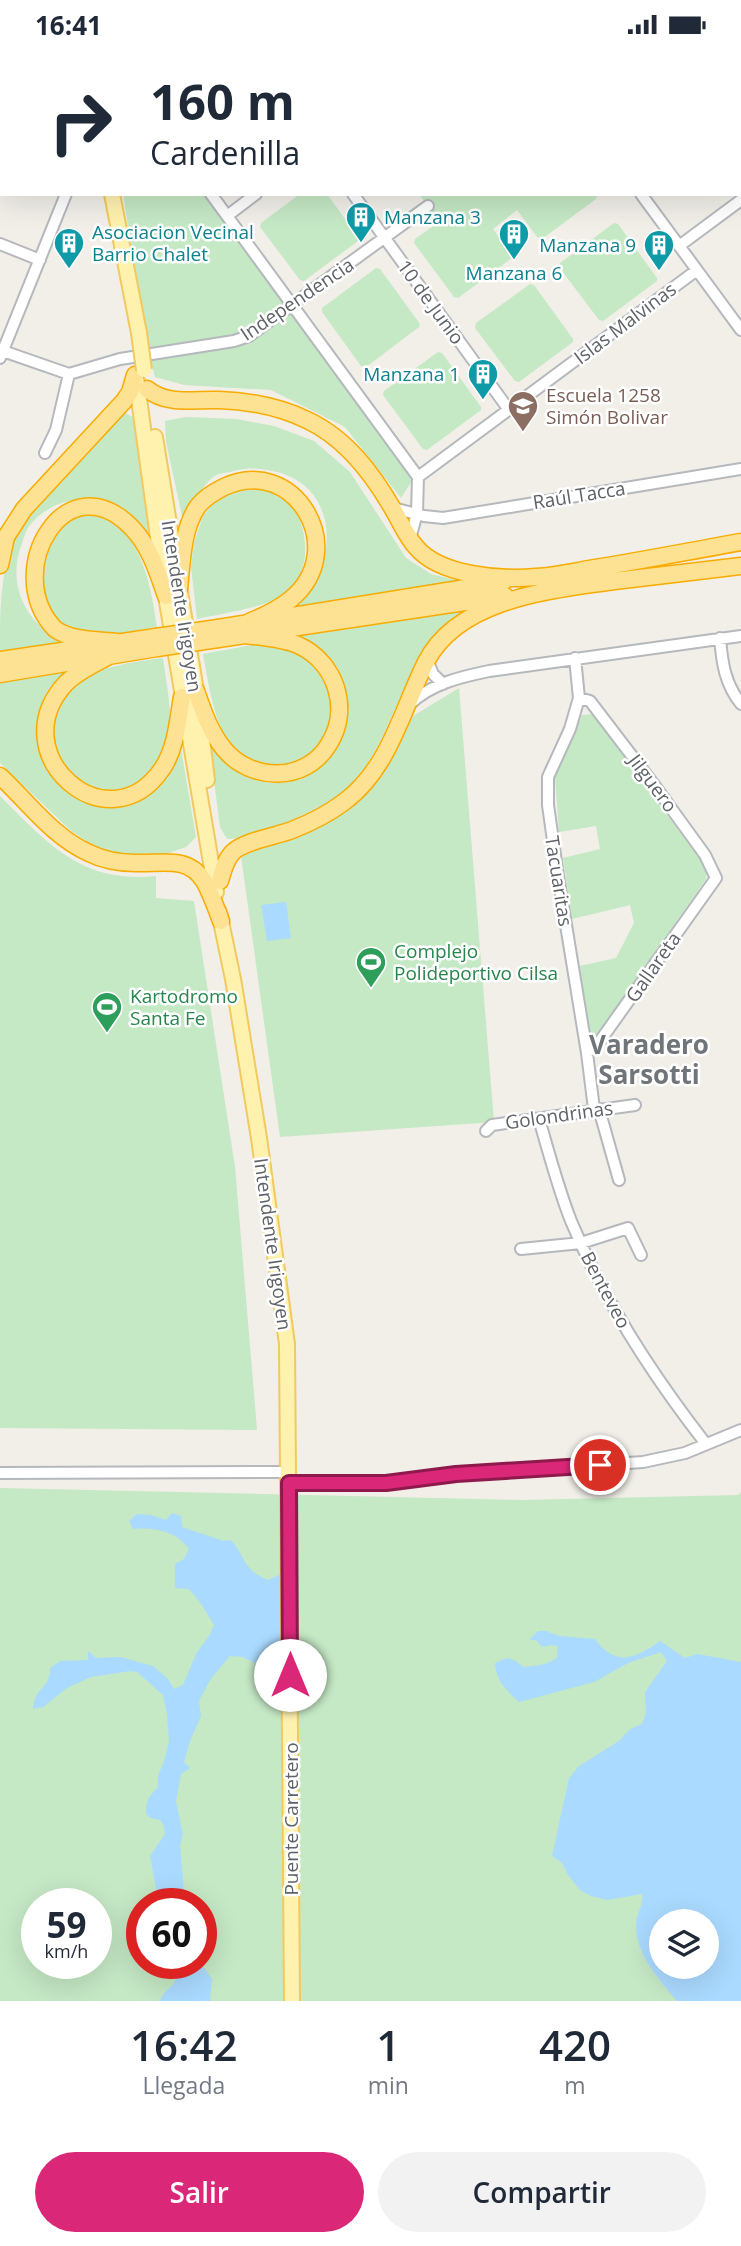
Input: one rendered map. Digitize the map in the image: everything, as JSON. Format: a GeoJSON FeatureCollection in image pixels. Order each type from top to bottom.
{"type":"FeatureCollection","features":[{"type":"Feature","properties":{"kind":"highway"},"geometry":{"type":"LineString","coordinates":[[0,565],[6,537],[24,509],[124,401],[138,372]]}},
{"type":"Feature","properties":{"kind":"highway"},"geometry":{"type":"LineString","coordinates":[[148,389],[160,398],[170,400],[244,402],[267,406],[305,419],[333,435],[356,457],[422,554],[444,567],[538,584],[741,566]]}},
{"type":"Feature","properties":{"kind":"highway"},"geometry":{"type":"LineString","coordinates":[[173,592],[187,533],[198,507],[204,500],[221,488],[243,481],[260,481],[274,485],[296,498],[312,521],[317,544],[315,562],[306,581],[293,598],[247,629]]}},
{"type":"Feature","properties":{"kind":"highway"},"geometry":{"type":"LineString","coordinates":[[114,649],[56,630],[40,616],[27,598],[22,578],[23,559],[30,540],[41,525],[52,516],[82,507],[100,509],[116,515],[135,531],[173,592]]}},
{"type":"Feature","properties":{"kind":"highway"},"geometry":{"type":"LineString","coordinates":[[687,551],[741,530]]}},
{"type":"Feature","properties":{"kind":"highway"},"geometry":{"type":"LineString","coordinates":[[0,674],[114,649],[538,584],[687,551],[741,542]]}},
{"type":"Feature","properties":{"kind":"highway"},"geometry":{"type":"LineString","coordinates":[[671,574],[741,578]]}},
{"type":"Feature","properties":{"kind":"highway"},"geometry":{"type":"LineString","coordinates":[[220,881],[228,859],[238,848],[310,823],[359,790],[383,756],[427,660],[438,644],[467,620],[538,584]]}},
{"type":"Feature","properties":{"kind":"highway"},"geometry":{"type":"LineString","coordinates":[[189,694],[233,759],[250,769],[263,773],[290,772],[317,759],[329,745],[339,715],[338,691],[331,675],[312,654],[297,644],[247,629]]}},
{"type":"Feature","properties":{"kind":"highway"},"geometry":{"type":"LineString","coordinates":[[0,660],[114,649]]}},
{"type":"Feature","properties":{"kind":"highway"},"geometry":{"type":"LineString","coordinates":[[114,649],[65,684],[54,699],[47,716],[45,732],[50,760],[59,775],[77,790],[111,799],[131,794],[152,782],[164,767],[189,694]]}},
{"type":"Feature","properties":{"kind":"highway"},"geometry":{"type":"LineString","coordinates":[[0,776],[61,837],[90,854],[119,862],[171,861],[193,869],[205,883],[221,921]]}},
{"type":"Feature","properties":{"kind":"main road","name":"Intendente Irigoyen"},"geometry":{"type":"LineString","coordinates":[[112,196],[138,372],[232,952],[233,979]]}},
{"type":"Feature","properties":{"kind":"main road","name":"Intendente Irigoyen"},"geometry":{"type":"LineString","coordinates":[[138,372],[148,389],[173,592]]}},
{"type":"Feature","properties":{"kind":"main road","name":"Intendente Irigoyen"},"geometry":{"type":"LineString","coordinates":[[189,694],[221,921],[259,1139],[287,1344],[289,1512]]}},
{"type":"Feature","properties":{"kind":"main road","name":"Puente Carretero"},"geometry":{"type":"LineString","coordinates":[[289,1512],[292,2001]]}},
{"type":"Feature","properties":{"kind":"street"},"geometry":{"type":"LineString","coordinates":[[45,453],[56,430],[69,374],[1,353],[64,196]]}},
{"type":"Feature","properties":{"kind":"street"},"geometry":{"type":"LineString","coordinates":[[212,196],[418,477],[417,513],[410,539]]}},
{"type":"Feature","properties":{"kind":"street"},"geometry":{"type":"LineString","coordinates":[[226,216],[253,196]]}},
{"type":"Feature","properties":{"kind":"street","name":"10 de Junio"},"geometry":{"type":"LineString","coordinates":[[354,196],[509,409]]}},
{"type":"Feature","properties":{"kind":"street"},"geometry":{"type":"LineString","coordinates":[[642,196],[741,330]]}},
{"type":"Feature","properties":{"kind":"street"},"geometry":{"type":"LineString","coordinates":[[680,246],[741,200]]}},
{"type":"Feature","properties":{"kind":"street","name":"Independencia"},"geometry":{"type":"LineString","coordinates":[[69,374],[120,359],[234,341],[248,336],[428,206]]}},
{"type":"Feature","properties":{"kind":"street"},"geometry":{"type":"LineString","coordinates":[[0,244],[40,260]]}},
{"type":"Feature","properties":{"kind":"street","name":"Islas Malvinas"},"geometry":{"type":"LineString","coordinates":[[418,477],[697,270]]}},
{"type":"Feature","properties":{"kind":"street","name":"Raúl Tacca"},"geometry":{"type":"LineString","coordinates":[[393,508],[443,518],[741,469]]}},
{"type":"Feature","properties":{"kind":"street"},"geometry":{"type":"LineString","coordinates":[[405,710],[424,692],[489,671],[741,636]]}},
{"type":"Feature","properties":{"kind":"street"},"geometry":{"type":"LineString","coordinates":[[720,638],[725,675],[729,687],[741,703]]}},
{"type":"Feature","properties":{"kind":"street","name":"Tacuaritas"},"geometry":{"type":"LineString","coordinates":[[575,658],[579,698],[570,729],[547,783],[558,876],[596,1109],[619,1180]]}},
{"type":"Feature","properties":{"kind":"street"},"geometry":{"type":"LineString","coordinates":[[427,660],[433,674],[443,684]]}},
{"type":"Feature","properties":{"kind":"street","name":"Jilguero"},"geometry":{"type":"LineString","coordinates":[[579,698],[590,701],[655,786],[705,855],[716,878]]}},
{"type":"Feature","properties":{"kind":"street","name":"Gallareta"},"geometry":{"type":"LineString","coordinates":[[587,1053],[600,1041],[716,878]]}},
{"type":"Feature","properties":{"kind":"street","name":"Golondrinas"},"geometry":{"type":"LineString","coordinates":[[486,1131],[492,1125],[635,1105]]}},
{"type":"Feature","properties":{"kind":"street","name":"Benteveo"},"geometry":{"type":"LineString","coordinates":[[539,1119],[566,1206],[581,1243],[633,1340],[680,1411],[706,1444]]}},
{"type":"Feature","properties":{"kind":"street"},"geometry":{"type":"LineString","coordinates":[[521,1249],[581,1243],[628,1227],[641,1255]]}},
{"type":"Feature","properties":{"kind":"street"},"geometry":{"type":"LineString","coordinates":[[0,1473],[289,1477],[386,1483],[456,1474],[635,1463],[668,1458],[741,1430]]}},
{"type":"Feature","properties":{"kind":"green space"},"geometry":{"type":"Polygon","coordinates":[[[123,196],[205,196],[212,206],[214,204],[413,479],[401,498],[345,427],[271,390],[184,385],[155,377],[146,345],[123,196]]]}},
{"type":"Feature","properties":{"kind":"green space"},"geometry":{"type":"Polygon","coordinates":[[[297,196],[328,196],[359,238],[304,281],[300,280],[260,227],[261,223],[297,196]]]}},
{"type":"Feature","properties":{"kind":"green space"},"geometry":{"type":"Polygon","coordinates":[[[420,196],[597,196],[542,239],[538,238],[517,210],[493,229],[512,258],[458,298],[454,297],[414,243],[415,239],[439,222],[420,196]]]}},
{"type":"Feature","properties":{"kind":"green space"},"geometry":{"type":"Polygon","coordinates":[[[614,223],[618,224],[657,281],[603,321],[599,320],[559,267],[560,263],[614,223]]]}},
{"type":"Feature","properties":{"kind":"green space"},"geometry":{"type":"Polygon","coordinates":[[[376,268],[380,269],[420,324],[366,367],[361,366],[322,312],[322,308],[376,268]]]}},
{"type":"Feature","properties":{"kind":"green space"},"geometry":{"type":"Polygon","coordinates":[[[530,284],[534,285],[573,342],[519,382],[515,381],[475,328],[476,323],[530,284]]]}},
{"type":"Feature","properties":{"kind":"green space"},"geometry":{"type":"Polygon","coordinates":[[[438,352],[442,353],[481,410],[427,450],[423,449],[383,395],[384,391],[438,352]]]}},
{"type":"Feature","properties":{"kind":"green space"},"geometry":{"type":"Polygon","coordinates":[[[125,413],[133,417],[150,545],[132,518],[107,503],[78,500],[50,508],[27,530],[17,563],[17,577],[19,591],[31,615],[40,626],[64,641],[0,653],[5,570],[21,522],[115,418],[125,413]]]}},
{"type":"Feature","properties":{"kind":"green space"},"geometry":{"type":"Polygon","coordinates":[[[186,417],[236,419],[274,426],[314,441],[350,472],[406,558],[431,574],[459,581],[291,608],[307,592],[319,573],[325,552],[326,531],[322,510],[312,493],[295,479],[272,471],[247,469],[213,477],[199,495],[184,525],[166,442],[165,421],[186,417]]]}},
{"type":"Feature","properties":{"kind":"green space"},"geometry":{"type":"Polygon","coordinates":[[[240,490],[266,491],[292,507],[304,533],[305,553],[302,568],[292,588],[282,597],[197,619],[191,567],[194,543],[203,516],[218,497],[240,490]]]}},
{"type":"Feature","properties":{"kind":"green space"},"geometry":{"type":"Polygon","coordinates":[[[79,514],[99,517],[116,525],[128,538],[145,570],[157,627],[100,635],[77,632],[55,621],[38,602],[33,591],[29,567],[36,542],[49,527],[79,514]]]}},
{"type":"Feature","properties":{"kind":"green space"},"geometry":{"type":"Polygon","coordinates":[[[485,606],[443,629],[424,651],[371,758],[341,793],[330,801],[270,829],[227,839],[220,827],[208,734],[230,765],[251,778],[273,783],[294,780],[314,770],[330,755],[342,736],[347,713],[339,670],[325,655],[300,636],[485,606]]]}},
{"type":"Feature","properties":{"kind":"green space"},"geometry":{"type":"Polygon","coordinates":[[[252,645],[279,648],[298,654],[313,665],[324,682],[331,707],[329,729],[318,747],[302,760],[282,766],[261,765],[242,755],[225,736],[221,727],[211,696],[203,654],[252,645]]]}},
{"type":"Feature","properties":{"kind":"green space"},"geometry":{"type":"Polygon","coordinates":[[[163,658],[171,723],[169,742],[162,759],[141,780],[121,791],[102,792],[84,786],[69,775],[59,758],[53,739],[54,718],[67,690],[80,678],[102,670],[163,658]]]}},
{"type":"Feature","properties":{"kind":"green space"},"geometry":{"type":"Polygon","coordinates":[[[73,669],[49,688],[40,710],[39,739],[50,774],[61,787],[75,797],[92,804],[130,802],[149,794],[162,781],[179,737],[196,837],[186,847],[169,853],[132,855],[97,849],[69,829],[0,763],[0,683],[73,669]]]}},
{"type":"Feature","properties":{"kind":"green space","name":"Complejo Polideportivo Cilsa"},"geometry":{"type":"Polygon","coordinates":[[[459,688],[494,1122],[280,1137],[241,856],[327,823],[350,807],[369,790],[389,763],[413,716],[459,688]]]}},
{"type":"Feature","properties":{"kind":"green space"},"geometry":{"type":"Polygon","coordinates":[[[593,714],[707,869],[706,879],[593,1041],[589,1038],[580,966],[616,958],[634,923],[630,905],[572,919],[563,858],[600,849],[596,826],[559,832],[555,776],[582,715],[593,714]]]}},
{"type":"Feature","properties":{"kind":"green space","name":"Kartodromo Santa Fe"},"geometry":{"type":"Polygon","coordinates":[[[0,796],[68,857],[107,873],[130,877],[156,876],[156,898],[194,901],[235,1167],[257,1430],[0,1428],[0,796]]]}},
{"type":"Feature","properties":{"kind":"green space"},"geometry":{"type":"Polygon","coordinates":[[[0,1488],[523,1500],[738,1495],[741,1492],[741,2001],[0,2001],[0,1488]]]}},
{"type":"Feature","properties":{"kind":"water"},"geometry":{"type":"Polygon","coordinates":[[[286,902],[291,938],[267,941],[261,905],[286,902]]]}},
{"type":"Feature","properties":{"kind":"water"},"geometry":{"type":"Polygon","coordinates":[[[172,1513],[181,1516],[182,1527],[224,1541],[231,1540],[250,1568],[268,1580],[281,1574],[281,1697],[274,1706],[268,1703],[271,1693],[266,1673],[260,1670],[259,1665],[243,1657],[230,1656],[210,1680],[199,1701],[201,1716],[184,1762],[190,1768],[181,1774],[176,1801],[183,1835],[180,1845],[184,1888],[156,1888],[150,1856],[165,1834],[160,1820],[146,1814],[149,1799],[158,1787],[158,1776],[169,1741],[163,1695],[137,1672],[130,1671],[91,1677],[67,1688],[43,1707],[33,1709],[36,1696],[48,1680],[50,1668],[60,1661],[88,1660],[88,1651],[96,1658],[120,1657],[153,1666],[168,1679],[174,1689],[183,1685],[197,1652],[214,1625],[189,1589],[175,1588],[175,1564],[184,1559],[189,1549],[171,1534],[133,1529],[129,1521],[137,1514],[166,1520],[172,1513]]]}},
{"type":"Feature","properties":{"kind":"water"},"geometry":{"type":"Polygon","coordinates":[[[538,1631],[595,1639],[610,1654],[618,1657],[634,1656],[660,1641],[685,1658],[697,1654],[741,1662],[741,2001],[677,2001],[659,1979],[719,1979],[719,1909],[649,1909],[649,1964],[637,1936],[636,1925],[642,1894],[607,1900],[591,1896],[580,1890],[562,1863],[552,1856],[569,1778],[579,1766],[619,1741],[630,1729],[642,1724],[646,1712],[645,1692],[667,1661],[661,1652],[628,1663],[594,1682],[519,1702],[500,1680],[495,1663],[507,1658],[523,1667],[541,1665],[557,1658],[558,1646],[542,1647],[536,1640],[529,1640],[538,1631]]]}},
{"type":"Feature","properties":{"kind":"water"},"geometry":{"type":"Polygon","coordinates":[[[176,1979],[212,1979],[210,2001],[160,2001],[176,1979]]]}},
{"type":"Feature","properties":{"kind":"place","name":"Manzana 3"},"geometry":{"type":"Point","coordinates":[361,244]}},
{"type":"Feature","properties":{"kind":"place","name":"Manzana 6"},"geometry":{"type":"Point","coordinates":[514,261]}},
{"type":"Feature","properties":{"kind":"place","name":"Asociacion Vecinal Barrio Chalet"},"geometry":{"type":"Point","coordinates":[69,270]}},
{"type":"Feature","properties":{"kind":"place","name":"Manzana 9"},"geometry":{"type":"Point","coordinates":[659,272]}},
{"type":"Feature","properties":{"kind":"place","name":"Manzana 1"},"geometry":{"type":"Point","coordinates":[483,401]}},
{"type":"Feature","properties":{"kind":"place","name":"Escuela 1258 Simón Bolivar"},"geometry":{"type":"Point","coordinates":[523,433]}},
{"type":"Feature","properties":{"kind":"place","name":"Complejo Polideportivo Cilsa"},"geometry":{"type":"Point","coordinates":[371,989]}},
{"type":"Feature","properties":{"kind":"place","name":"Kartodromo Santa Fe"},"geometry":{"type":"Point","coordinates":[107,1034]}},
{"type":"Feature","properties":{"kind":"district","name":"Varadero Sarsotti"},"geometry":{"type":"Point","coordinates":[649,1058]}},
{"type":"Feature","properties":{"kind":"route"},"geometry":{"type":"LineString","coordinates":[[290,1675],[289,1483],[386,1483],[456,1474],[600,1465]]}}]}
